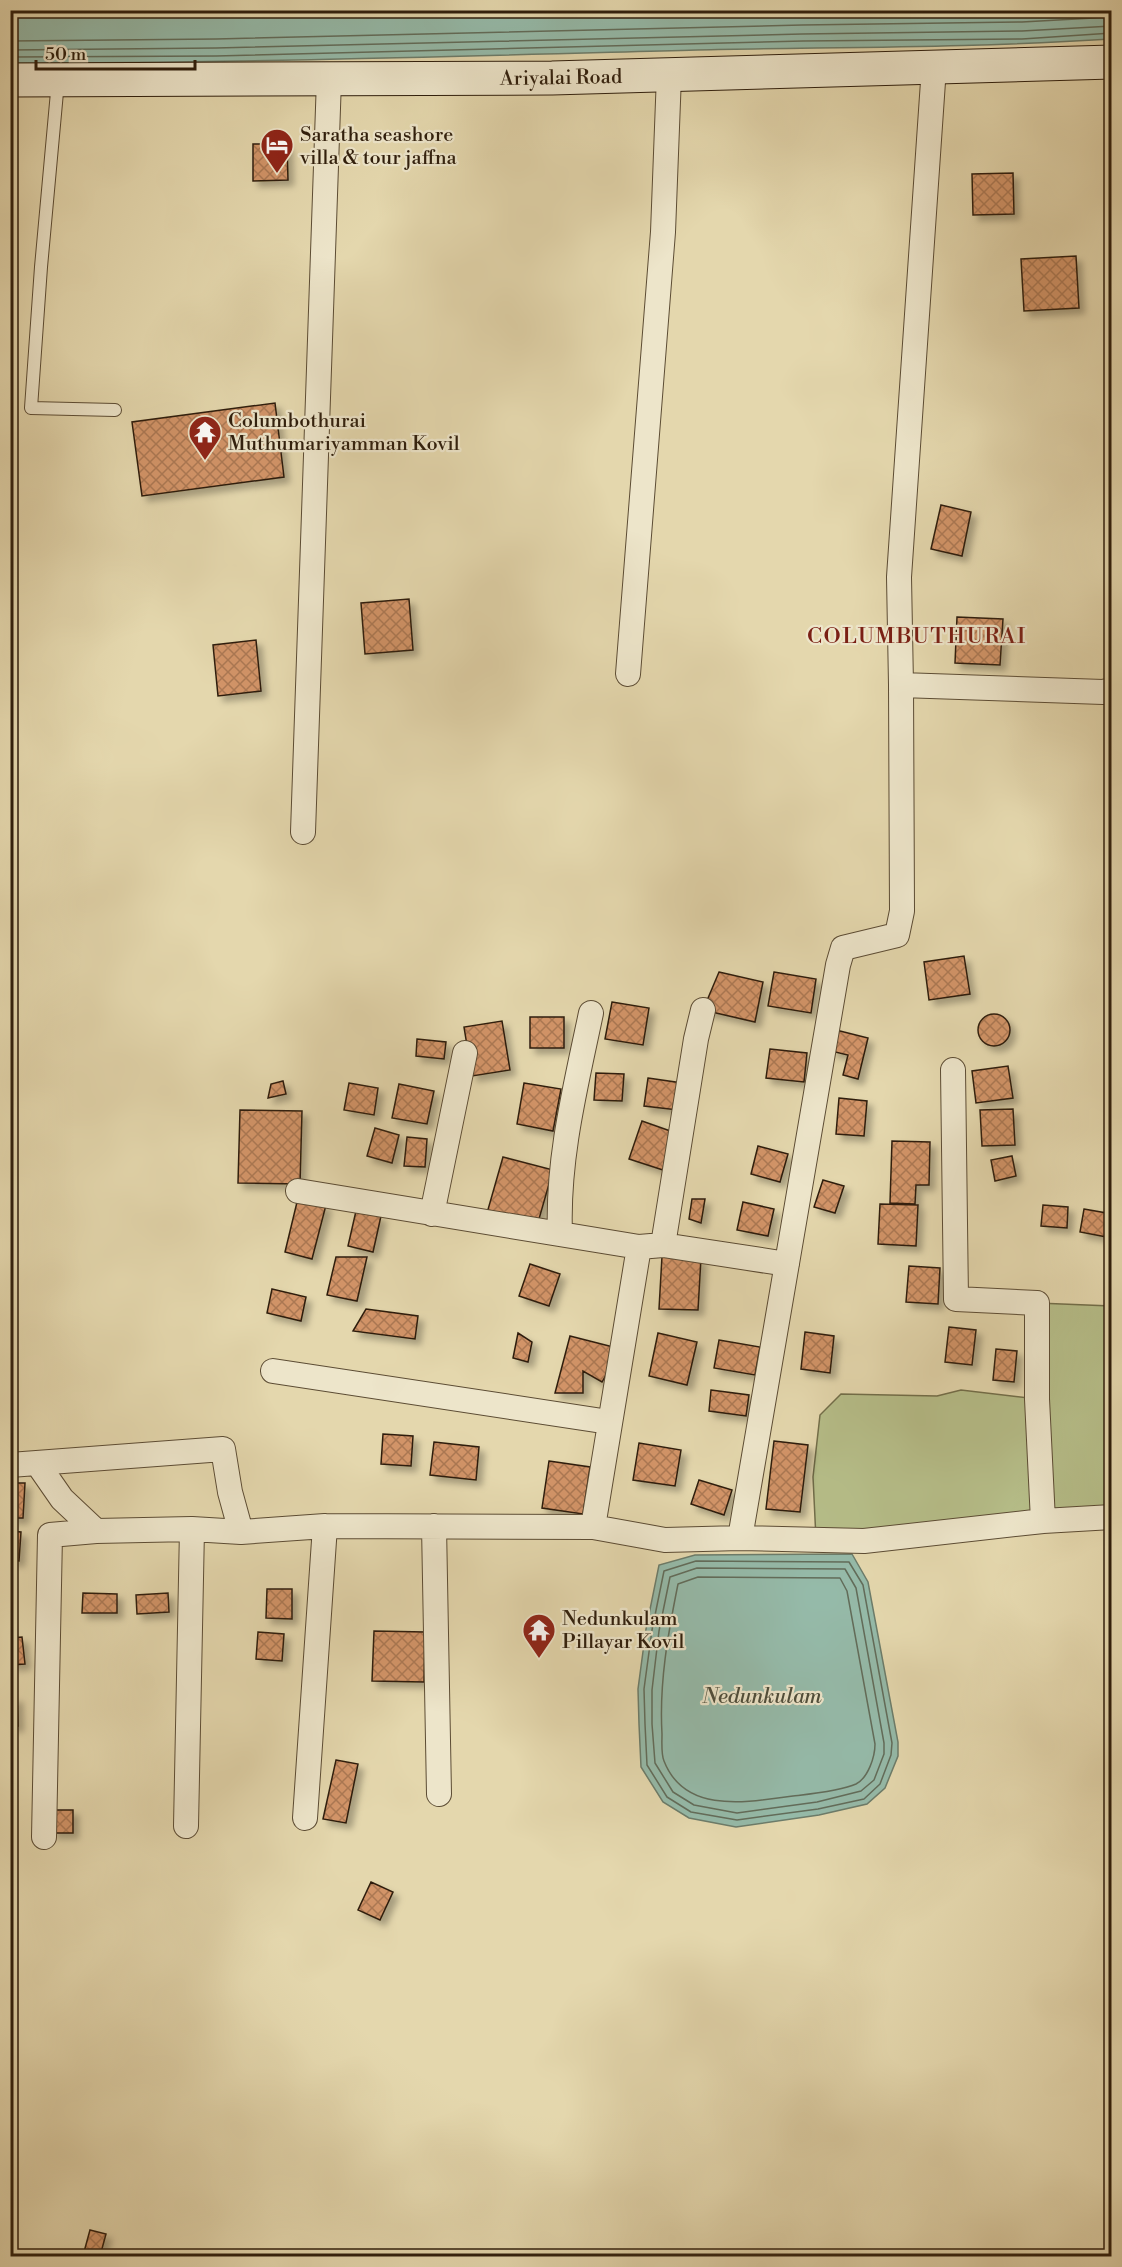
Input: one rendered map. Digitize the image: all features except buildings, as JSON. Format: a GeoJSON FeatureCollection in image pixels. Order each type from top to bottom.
{"type":"FeatureCollection","features":[{"type":"Feature","properties":{"kind":"street","name":"Ariyalai Road"},"geometry":{"type":"LineString","coordinates":[[10,80],[552,78],[1112,62]]}},
{"type":"Feature","properties":{"kind":"street"},"geometry":{"type":"LineString","coordinates":[[740,1538],[838,965],[843,948],[897,935],[902,911],[902,685],[899,577],[934,67]]}},
{"type":"Feature","properties":{"kind":"street"},"geometry":{"type":"LineString","coordinates":[[628,674],[663,232],[669,75]]}},
{"type":"Feature","properties":{"kind":"street"},"geometry":{"type":"LineString","coordinates":[[303,832],[329,79]]}},
{"type":"Feature","properties":{"kind":"street"},"geometry":{"type":"LineString","coordinates":[[902,685],[1112,690]]}},
{"type":"Feature","properties":{"kind":"street"},"geometry":{"type":"LineString","coordinates":[[593,1527],[609,1422],[704,1010]]}},
{"type":"Feature","properties":{"kind":"street"},"geometry":{"type":"LineString","coordinates":[[560,1233],[559,1201],[567,1134],[591,1013]]}},
{"type":"Feature","properties":{"kind":"street"},"geometry":{"type":"LineString","coordinates":[[432,1214],[465,1053]]}},
{"type":"Feature","properties":{"kind":"street"},"geometry":{"type":"LineString","coordinates":[[952,1070],[956,1299],[1038,1303],[1037,1399],[1043,1521]]}},
{"type":"Feature","properties":{"kind":"street"},"geometry":{"type":"LineString","coordinates":[[298,1191],[432,1214],[787,1264]]}},
{"type":"Feature","properties":{"kind":"street"},"geometry":{"type":"LineString","coordinates":[[273,1371],[609,1422]]}},
{"type":"Feature","properties":{"kind":"street"},"geometry":{"type":"LineString","coordinates":[[10,1465],[224,1449],[230,1492],[241,1532]]}},
{"type":"Feature","properties":{"kind":"street"},"geometry":{"type":"LineString","coordinates":[[37,1463],[62,1499],[96,1531]]}},
{"type":"Feature","properties":{"kind":"street"},"geometry":{"type":"LineString","coordinates":[[44,1837],[50,1535],[96,1531],[192,1529],[241,1532],[325,1526],[593,1527],[665,1540],[740,1538],[864,1541],[1043,1521],[1112,1517]]}},
{"type":"Feature","properties":{"kind":"street"},"geometry":{"type":"LineString","coordinates":[[305,1818],[325,1526]]}},
{"type":"Feature","properties":{"kind":"street"},"geometry":{"type":"LineString","coordinates":[[434,1526],[438,1794]]}},
{"type":"Feature","properties":{"kind":"street"},"geometry":{"type":"LineString","coordinates":[[186,1826],[192,1529]]}},
{"type":"Feature","properties":{"kind":"lane"},"geometry":{"type":"LineString","coordinates":[[58,80],[31,408],[115,410]]}},
{"type":"Feature","properties":{"kind":"green space"},"geometry":{"type":"Polygon","coordinates":[[[1037,1303],[1111,1306],[1111,1517],[816,1539],[813,1477],[820,1415],[841,1394],[937,1396],[961,1390],[1037,1399],[1037,1303]]]}},
{"type":"Feature","properties":{"kind":"water"},"geometry":{"type":"Polygon","coordinates":[[[11,10],[1111,10],[1111,39],[1059,42],[354,59],[10,63],[11,10]]]}},
{"type":"Feature","properties":{"kind":"water","name":"Nedunkulam"},"geometry":{"type":"Polygon","coordinates":[[[852,1554],[868,1582],[898,1742],[898,1756],[885,1788],[867,1804],[819,1815],[736,1827],[689,1818],[663,1802],[641,1767],[638,1689],[646,1629],[659,1565],[695,1555],[852,1554]]]}},
{"type":"Feature","properties":{"kind":"place","name":"Saratha seashore villa & tour jaffna"},"geometry":{"type":"Point","coordinates":[277,174]}},
{"type":"Feature","properties":{"kind":"place","name":"Columbothurai Muthumariyamman Kovil"},"geometry":{"type":"Point","coordinates":[205,461]}},
{"type":"Feature","properties":{"kind":"place","name":"Nedunkulam Pillayar Kovil"},"geometry":{"type":"Point","coordinates":[539,1659]}},
{"type":"Feature","properties":{"kind":"district","name":"COLUMBUTHURAI"},"geometry":{"type":"Point","coordinates":[917,635]}}]}
